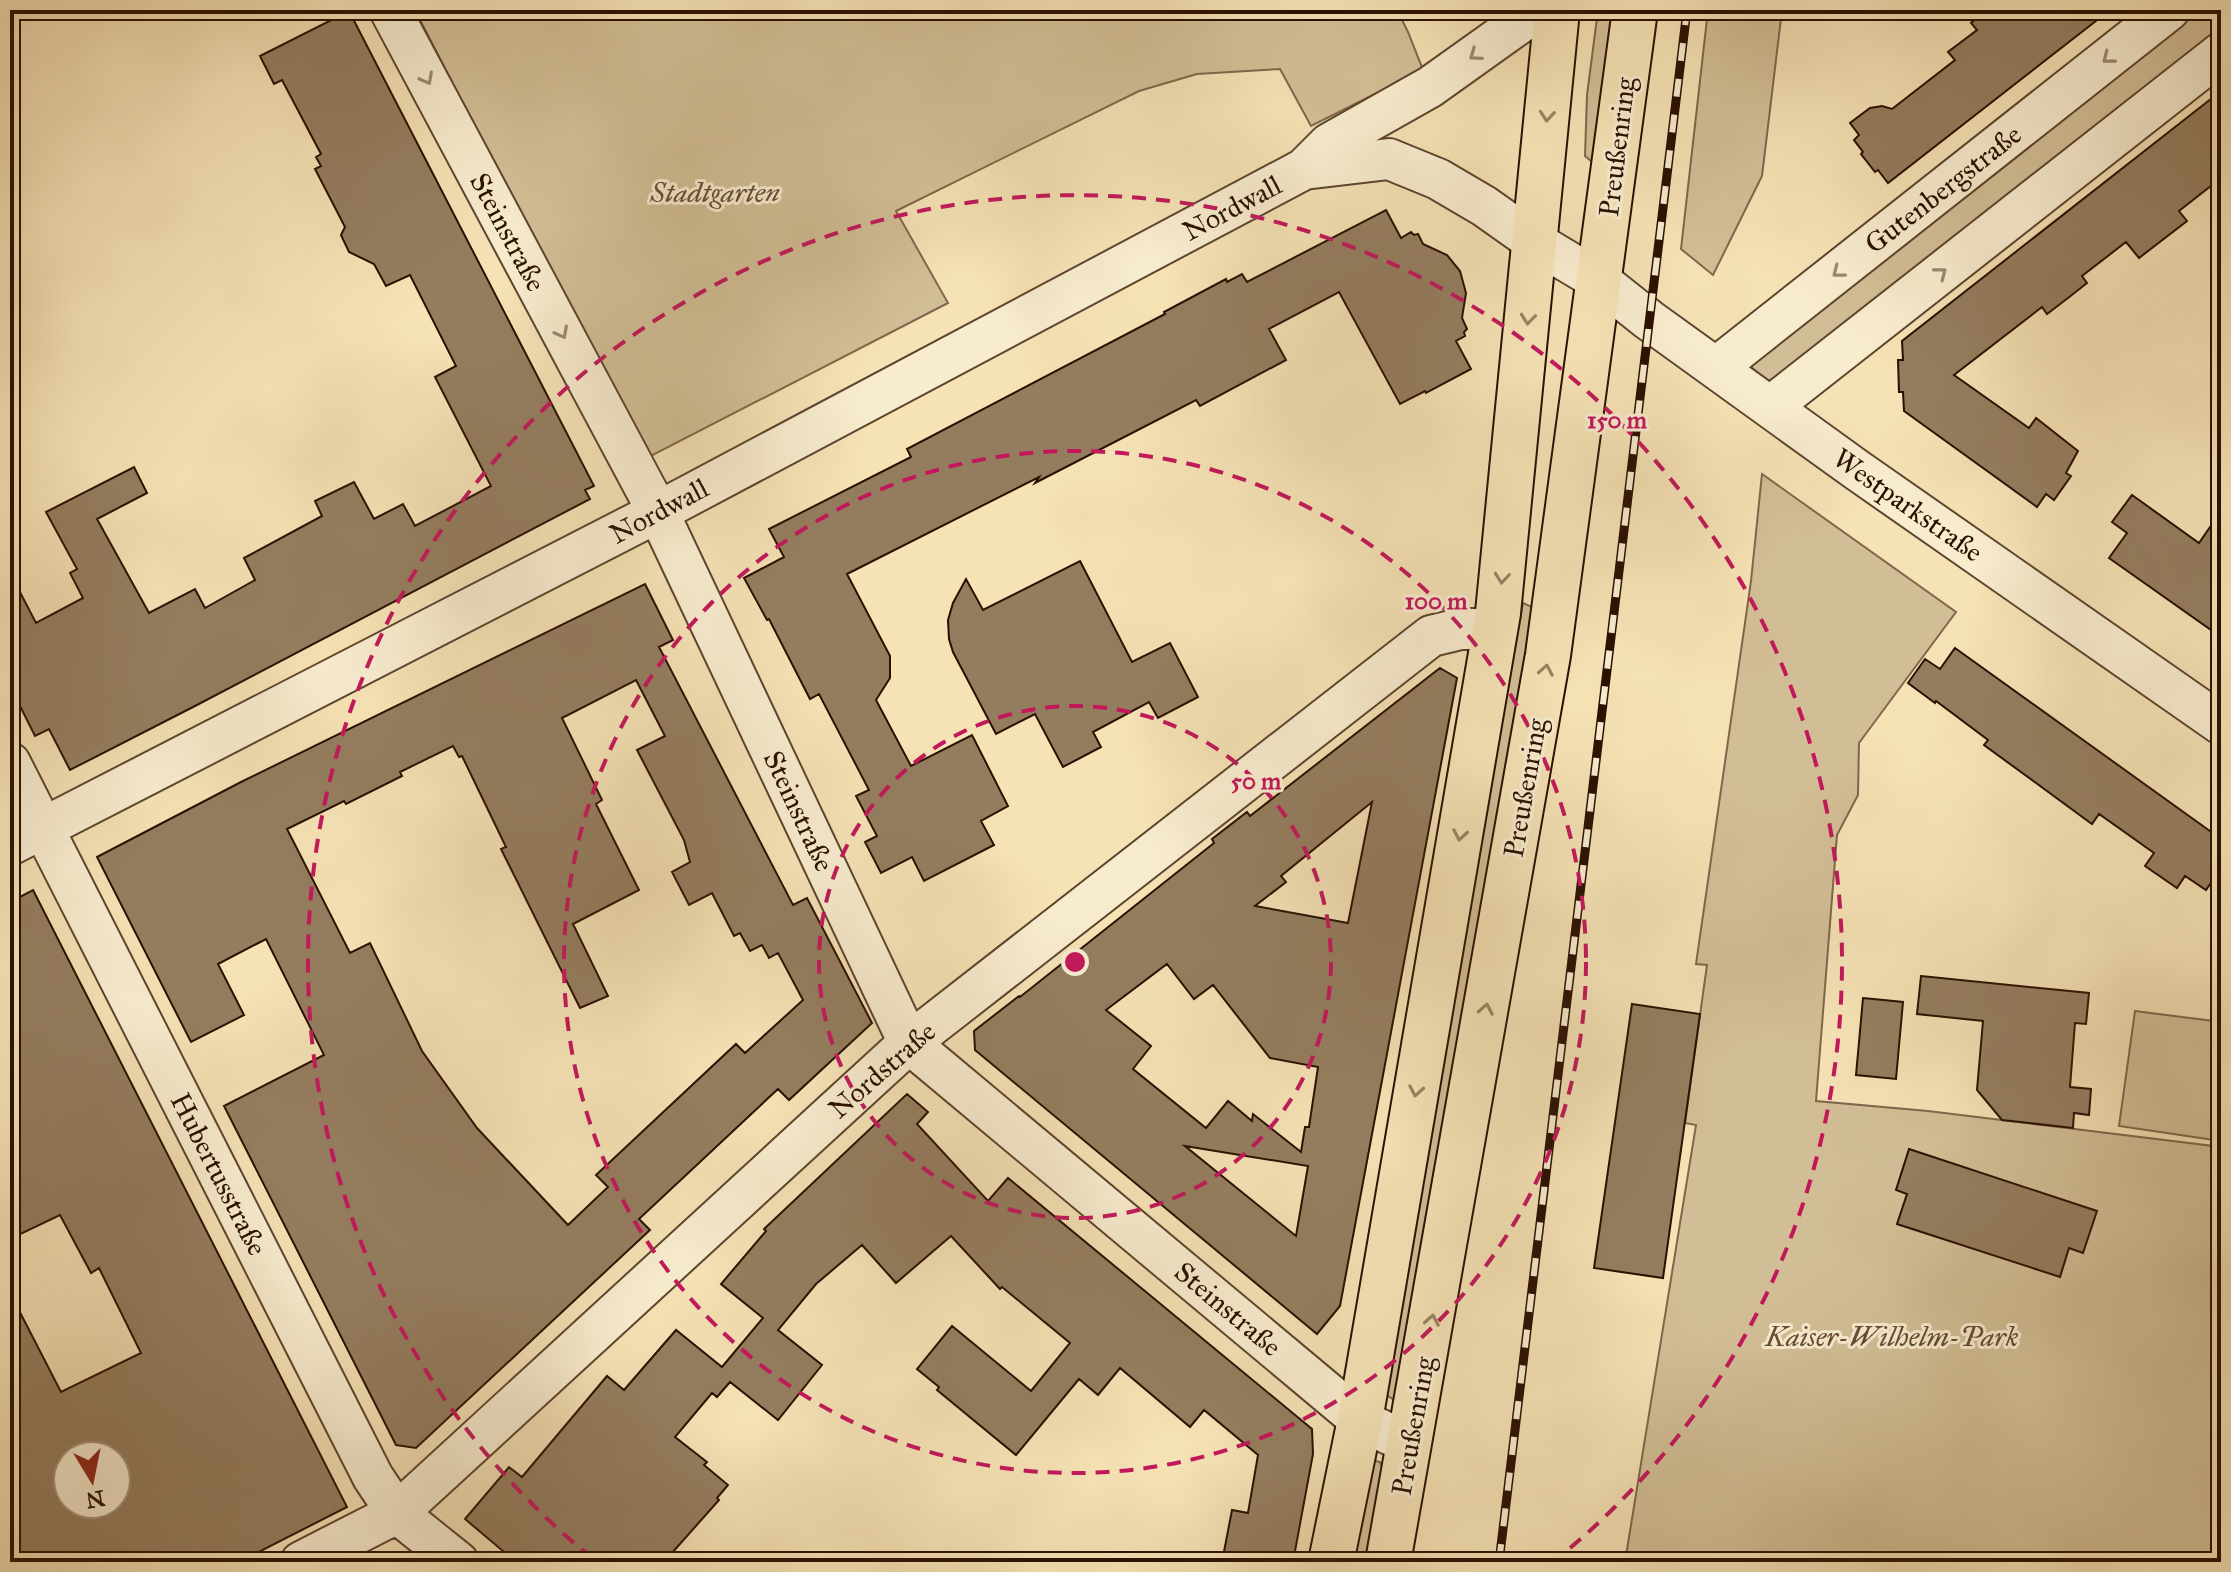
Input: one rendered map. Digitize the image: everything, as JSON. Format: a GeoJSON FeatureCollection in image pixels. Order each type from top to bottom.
{"type":"FeatureCollection","features":[{"type":"Feature","properties":{"kind":"main road","name":"Preußenring"},"geometry":{"type":"LineString","coordinates":[[1331,1562],[1360,1420],[1495,629],[1557,10]]}},
{"type":"Feature","properties":{"kind":"main road","name":"Preußenring"},"geometry":{"type":"LineString","coordinates":[[1388,1562],[1548,655],[1635,10]]}},
{"type":"Feature","properties":{"kind":"street","name":"Steinstraße"},"geometry":{"type":"LineString","coordinates":[[390,10],[658,512],[909,1043],[1360,1420],[1410,1444]]}},
{"type":"Feature","properties":{"kind":"street","name":"Nordwall"},"geometry":{"type":"LineString","coordinates":[[26,836],[658,512],[1304,169],[1329,144],[1430,87],[1538,10]]}},
{"type":"Feature","properties":{"kind":"street","name":"Gutenbergstraße"},"geometry":{"type":"LineString","coordinates":[[1717,367],[2169,10]]}},
{"type":"Feature","properties":{"kind":"street"},"geometry":{"type":"LineString","coordinates":[[1770,407],[2221,53]]}},
{"type":"Feature","properties":{"kind":"street","name":"Nordwall"},"geometry":{"type":"LineString","coordinates":[[1304,169],[1389,159],[1438,179],[1600,281]]}},
{"type":"Feature","properties":{"kind":"street","name":"Westparkstraße"},"geometry":{"type":"LineString","coordinates":[[1600,281],[1770,407],[2221,724]]}},
{"type":"Feature","properties":{"kind":"street","name":"Nordstraße"},"geometry":{"type":"LineString","coordinates":[[301,1562],[397,1513],[909,1043],[1431,636],[1460,629],[1495,629]]}},
{"type":"Feature","properties":{"kind":"street","name":"Hubertusstraße"},"geometry":{"type":"LineString","coordinates":[[10,763],[26,836],[373,1477],[397,1513],[458,1562]]}},
{"type":"Feature","properties":{"kind":"green space","name":"Stadtgarten"},"geometry":{"type":"Polygon","coordinates":[[[415,10],[1397,10],[1423,70],[1311,126],[1280,69],[1197,74],[1139,91],[896,211],[948,303],[645,459],[415,10]]]}},
{"type":"Feature","properties":{"kind":"green space"},"geometry":{"type":"Polygon","coordinates":[[[1598,10],[1621,10],[1597,166],[1585,156],[1587,95],[1598,10]]]}},
{"type":"Feature","properties":{"kind":"green space"},"geometry":{"type":"Polygon","coordinates":[[[1708,10],[1782,10],[1762,176],[1713,275],[1681,249],[1708,10]]]}},
{"type":"Feature","properties":{"kind":"green space"},"geometry":{"type":"Polygon","coordinates":[[[2185,10],[2221,10],[2221,29],[1772,384],[1741,359],[2185,10]]]}},
{"type":"Feature","properties":{"kind":"green space","name":"Kaiser-Wilhelm-Park"},"geometry":{"type":"Polygon","coordinates":[[[1762,474],[1956,612],[1859,743],[1858,795],[1837,835],[1816,1101],[1928,1111],[2221,1147],[2221,1562],[1625,1562],[1696,1125],[1685,1123],[1707,965],[1696,964],[1751,581],[1762,474]]]}},
{"type":"Feature","properties":{"kind":"green space"},"geometry":{"type":"Polygon","coordinates":[[[1523,603],[1536,609],[1396,1401],[1380,1391],[1523,603]]]}},
{"type":"Feature","properties":{"kind":"green space"},"geometry":{"type":"Polygon","coordinates":[[[2135,1011],[2221,1022],[2221,1141],[2119,1126],[2135,1011]]]}},
{"type":"Feature","properties":{"kind":"green space"},"geometry":{"type":"Polygon","coordinates":[[[1368,1459],[1380,1462],[1383,1471],[1366,1562],[1344,1562],[1368,1459]]]}},
{"type":"Feature","properties":{"kind":"building"},"geometry":{"type":"Polygon","coordinates":[[[1987,10],[2110,10],[1888,183],[1861,154],[1863,152],[1854,140],[1859,135],[1850,123],[1870,108],[1882,106],[1892,109],[1955,60],[1948,52],[1977,30],[1971,23],[1987,10]]]}},
{"type":"Feature","properties":{"kind":"building"},"geometry":{"type":"Polygon","coordinates":[[[349,11],[594,486],[585,490],[590,499],[70,770],[49,729],[35,736],[10,686],[10,573],[36,623],[83,598],[70,573],[77,569],[46,512],[134,467],[147,493],[97,519],[149,613],[195,589],[205,608],[255,580],[244,558],[322,516],[315,501],[354,482],[374,519],[403,504],[415,526],[491,486],[435,377],[456,366],[410,275],[386,286],[374,264],[349,252],[341,235],[345,227],[315,169],[321,166],[316,157],[321,154],[282,80],[274,84],[260,56],[349,11]]]}},
{"type":"Feature","properties":{"kind":"building"},"geometry":{"type":"Polygon","coordinates":[[[2221,91],[2221,178],[2179,211],[2187,221],[2139,258],[2126,242],[2082,276],[2087,283],[2068,298],[2047,314],[2042,307],[1954,375],[2029,428],[2036,418],[2078,451],[2066,473],[2071,476],[2054,500],[2046,494],[2037,507],[1904,411],[1903,392],[1899,392],[1898,360],[1903,360],[1902,341],[2221,91]]]}},
{"type":"Feature","properties":{"kind":"building"},"geometry":{"type":"Polygon","coordinates":[[[1386,210],[1401,238],[1411,232],[1418,234],[1423,244],[1447,255],[1460,271],[1466,293],[1462,318],[1467,329],[1465,336],[1456,341],[1471,369],[1400,404],[1339,292],[1269,329],[1286,360],[1200,406],[1196,400],[1035,483],[1039,477],[847,574],[890,656],[890,678],[876,700],[911,766],[972,735],[1008,806],[981,821],[994,845],[924,881],[912,857],[881,873],[865,842],[877,836],[856,796],[869,790],[819,694],[810,699],[744,578],[784,557],[769,529],[911,457],[907,449],[1226,279],[1227,282],[1242,274],[1247,282],[1386,210]]]}},
{"type":"Feature","properties":{"kind":"building"},"geometry":{"type":"Polygon","coordinates":[[[2132,495],[2199,543],[2221,511],[2221,637],[2109,558],[2127,533],[2112,522],[2132,495]]]}},
{"type":"Feature","properties":{"kind":"building"},"geometry":{"type":"Polygon","coordinates":[[[1080,561],[1132,662],[1170,643],[1198,697],[1158,718],[1149,702],[1093,732],[1101,747],[1063,767],[1035,714],[996,734],[953,652],[948,620],[966,579],[983,610],[1080,561]]]}},
{"type":"Feature","properties":{"kind":"building"},"geometry":{"type":"Polygon","coordinates":[[[645,584],[673,640],[659,647],[793,905],[807,898],[872,1023],[789,1100],[778,1089],[639,1219],[650,1230],[416,1448],[396,1445],[224,1106],[324,1055],[266,939],[218,964],[244,1015],[191,1042],[97,857],[241,782],[645,584]],[[636,680],[562,718],[602,800],[596,804],[639,890],[573,924],[608,996],[580,1008],[501,849],[506,847],[462,756],[459,757],[453,746],[346,804],[344,801],[287,829],[350,953],[370,943],[422,1051],[477,1128],[568,1225],[608,1187],[596,1175],[736,1044],[745,1053],[803,1000],[778,953],[769,958],[762,945],[750,951],[740,933],[734,936],[712,893],[689,905],[672,872],[690,862],[684,840],[637,750],[665,736],[636,680]]]}},
{"type":"Feature","properties":{"kind":"building"},"geometry":{"type":"Polygon","coordinates":[[[1955,648],[2221,839],[2221,868],[2206,890],[2185,876],[2177,888],[2145,866],[2154,853],[2099,814],[2092,824],[1984,745],[1988,740],[1908,683],[1925,659],[1940,669],[1955,648]]]}},
{"type":"Feature","properties":{"kind":"building"},"geometry":{"type":"Polygon","coordinates":[[[1440,668],[1457,678],[1340,1306],[1317,1334],[975,1050],[974,1031],[1214,843],[1212,839],[1247,812],[1250,816],[1440,668]],[[1372,802],[1281,876],[1286,882],[1255,906],[1348,923],[1372,802]],[[1167,964],[1106,1010],[1151,1046],[1133,1069],[1206,1128],[1228,1101],[1252,1121],[1253,1114],[1301,1152],[1305,1127],[1309,1127],[1318,1067],[1270,1058],[1213,985],[1194,999],[1167,964]],[[1185,1146],[1296,1236],[1308,1166],[1185,1146]]]}},
{"type":"Feature","properties":{"kind":"building"},"geometry":{"type":"Polygon","coordinates":[[[33,890],[347,1507],[239,1562],[10,1562],[10,1293],[61,1392],[141,1353],[99,1268],[91,1273],[60,1215],[10,1239],[10,902],[33,890]]]}},
{"type":"Feature","properties":{"kind":"building"},"geometry":{"type":"Polygon","coordinates":[[[1921,976],[2089,993],[2086,1024],[2075,1023],[2070,1087],[2091,1089],[2089,1115],[2074,1113],[2073,1128],[2002,1120],[1977,1090],[1983,1021],[1917,1014],[1921,976]]]}},
{"type":"Feature","properties":{"kind":"building"},"geometry":{"type":"Polygon","coordinates":[[[1863,998],[1903,1002],[1896,1079],[1856,1075],[1863,998]]]}},
{"type":"Feature","properties":{"kind":"building"},"geometry":{"type":"Polygon","coordinates":[[[1632,1004],[1700,1014],[1663,1278],[1594,1268],[1632,1004]]]}},
{"type":"Feature","properties":{"kind":"building"},"geometry":{"type":"Polygon","coordinates":[[[907,1094],[928,1112],[917,1124],[988,1201],[1008,1178],[1312,1429],[1313,1454],[1293,1562],[1222,1562],[1232,1510],[1248,1513],[1258,1455],[1204,1410],[1190,1427],[1120,1368],[1098,1395],[1079,1379],[1016,1455],[937,1390],[939,1387],[917,1369],[952,1326],[1031,1391],[1070,1343],[1002,1287],[1000,1289],[951,1236],[896,1283],[862,1245],[816,1284],[778,1330],[822,1365],[778,1420],[730,1382],[717,1397],[712,1393],[675,1437],[707,1462],[704,1465],[728,1485],[717,1498],[719,1500],[664,1562],[516,1562],[465,1519],[509,1467],[522,1477],[607,1376],[624,1390],[676,1330],[722,1367],[763,1318],[721,1284],[766,1231],[764,1229],[907,1094]]]}},
{"type":"Feature","properties":{"kind":"building"},"geometry":{"type":"Polygon","coordinates":[[[1909,1149],[2097,1211],[2083,1253],[2069,1248],[2060,1277],[1897,1224],[1907,1194],[1896,1190],[1909,1149]]]}},
{"type":"Feature","properties":{"kind":"railway"},"geometry":{"type":"LineString","coordinates":[[1499,1562],[1687,10]]}}]}
